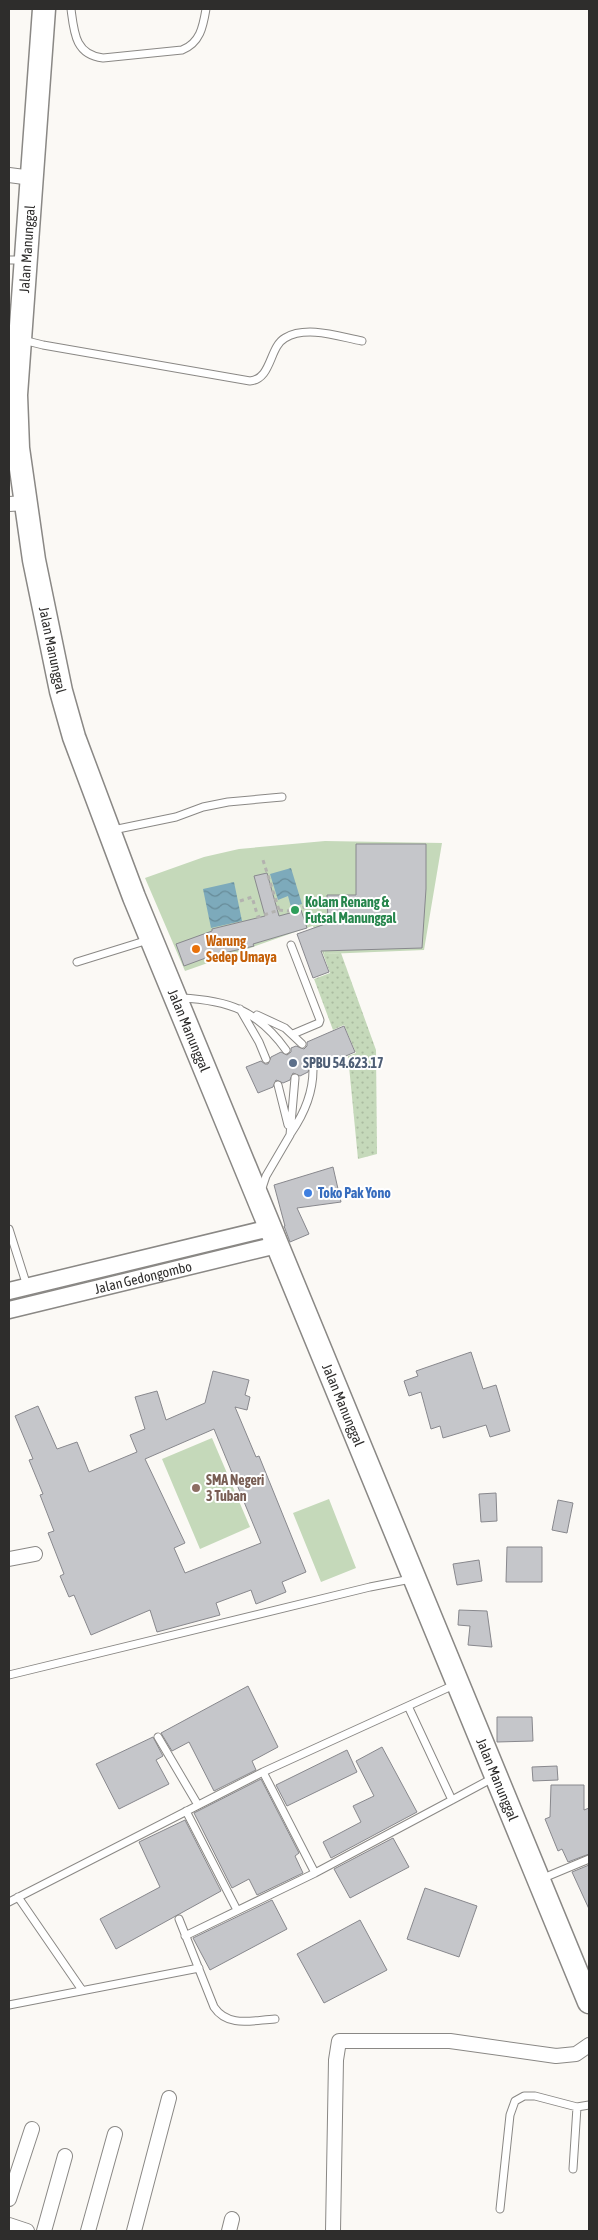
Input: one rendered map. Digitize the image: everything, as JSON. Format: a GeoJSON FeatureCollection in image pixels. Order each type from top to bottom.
{"type":"FeatureCollection","features":[{"type":"Feature","properties":{"kind":"highway","name":"Jalan Manunggal"},"geometry":{"type":"LineString","coordinates":[[44,9],[32,178],[17,260],[20,339],[12,407],[18,448],[17,504],[34,560],[61,691],[74,737],[108,831],[151,939],[589,2002]]}},
{"type":"Feature","properties":{"kind":"street"},"geometry":{"type":"LineString","coordinates":[[9,175],[32,178]]}},
{"type":"Feature","properties":{"kind":"street","name":"Jalan Gedongombo"},"geometry":{"type":"LineString","coordinates":[[9,1291],[273,1237]]}},
{"type":"Feature","properties":{"kind":"street","name":"Jalan Gedongombo"},"geometry":{"type":"LineString","coordinates":[[9,1310],[273,1237]]}},
{"type":"Feature","properties":{"kind":"street"},"geometry":{"type":"LineString","coordinates":[[9,1560],[36,1554]]}},
{"type":"Feature","properties":{"kind":"street"},"geometry":{"type":"LineString","coordinates":[[333,2231],[337,2049],[339,2041],[450,2041],[556,2056],[576,2054],[589,2045]]}},
{"type":"Feature","properties":{"kind":"street"},"geometry":{"type":"LineString","coordinates":[[134,2231],[169,2098]]}},
{"type":"Feature","properties":{"kind":"street"},"geometry":{"type":"LineString","coordinates":[[9,2200],[32,2129]]}},
{"type":"Feature","properties":{"kind":"street"},"geometry":{"type":"LineString","coordinates":[[88,2231],[115,2134]]}},
{"type":"Feature","properties":{"kind":"street"},"geometry":{"type":"LineString","coordinates":[[44,2231],[65,2156]]}},
{"type":"Feature","properties":{"kind":"street"},"geometry":{"type":"LineString","coordinates":[[9,2225],[27,2231]]}},
{"type":"Feature","properties":{"kind":"lane"},"geometry":{"type":"LineString","coordinates":[[71,9],[73,26],[82,48],[94,57],[103,58],[182,50],[192,46],[197,40],[203,25],[206,9]]}},
{"type":"Feature","properties":{"kind":"lane"},"geometry":{"type":"LineString","coordinates":[[20,339],[43,345],[250,381],[259,378],[268,366],[279,343],[295,334],[318,332],[362,341]]}},
{"type":"Feature","properties":{"kind":"lane"},"geometry":{"type":"LineString","coordinates":[[108,831],[176,818],[203,807],[228,802],[282,797]]}},
{"type":"Feature","properties":{"kind":"lane"},"geometry":{"type":"LineString","coordinates":[[77,962],[151,939]]}},
{"type":"Feature","properties":{"kind":"lane"},"geometry":{"type":"LineString","coordinates":[[291,945],[320,1020],[319,1023],[293,1034]]}},
{"type":"Feature","properties":{"kind":"lane"},"geometry":{"type":"LineString","coordinates":[[175,998],[214,1001],[240,1008],[272,1020],[293,1034],[302,1044]]}},
{"type":"Feature","properties":{"kind":"lane"},"geometry":{"type":"LineString","coordinates":[[240,1008],[262,1022],[286,1050]]}},
{"type":"Feature","properties":{"kind":"lane"},"geometry":{"type":"LineString","coordinates":[[240,1008],[266,1059]]}},
{"type":"Feature","properties":{"kind":"lane"},"geometry":{"type":"LineString","coordinates":[[258,1199],[266,1176],[307,1103],[311,1092],[313,1070]]}},
{"type":"Feature","properties":{"kind":"lane"},"geometry":{"type":"LineString","coordinates":[[290,1135],[295,1078]]}},
{"type":"Feature","properties":{"kind":"lane"},"geometry":{"type":"LineString","coordinates":[[278,1085],[290,1135]]}},
{"type":"Feature","properties":{"kind":"lane"},"geometry":{"type":"LineString","coordinates":[[9,1229],[27,1286]]}},
{"type":"Feature","properties":{"kind":"lane"},"geometry":{"type":"LineString","coordinates":[[9,1675],[414,1578]]}},
{"type":"Feature","properties":{"kind":"lane"},"geometry":{"type":"LineString","coordinates":[[9,1902],[263,1772],[457,1684]]}},
{"type":"Feature","properties":{"kind":"lane"},"geometry":{"type":"LineString","coordinates":[[408,1706],[452,1800]]}},
{"type":"Feature","properties":{"kind":"lane"},"geometry":{"type":"LineString","coordinates":[[158,1738],[198,1805]]}},
{"type":"Feature","properties":{"kind":"lane"},"geometry":{"type":"LineString","coordinates":[[263,1772],[315,1873]]}},
{"type":"Feature","properties":{"kind":"lane"},"geometry":{"type":"LineString","coordinates":[[185,1936],[315,1873],[496,1776]]}},
{"type":"Feature","properties":{"kind":"lane"},"geometry":{"type":"LineString","coordinates":[[186,1811],[237,1910]]}},
{"type":"Feature","properties":{"kind":"lane"},"geometry":{"type":"LineString","coordinates":[[539,1880],[589,1859]]}},
{"type":"Feature","properties":{"kind":"lane"},"geometry":{"type":"LineString","coordinates":[[18,1897],[82,1990]]}},
{"type":"Feature","properties":{"kind":"lane"},"geometry":{"type":"LineString","coordinates":[[179,1918],[220,2015],[227,2020],[275,2019]]}},
{"type":"Feature","properties":{"kind":"lane"},"geometry":{"type":"LineString","coordinates":[[9,2005],[199,1968]]}},
{"type":"Feature","properties":{"kind":"lane"},"geometry":{"type":"LineString","coordinates":[[500,2209],[510,2115],[515,2101],[524,2096],[535,2096],[577,2106],[589,2105]]}},
{"type":"Feature","properties":{"kind":"lane"},"geometry":{"type":"LineString","coordinates":[[573,2170],[577,2106]]}},
{"type":"Feature","properties":{"kind":"path"},"geometry":{"type":"LineString","coordinates":[[262,857],[279,910]]}},
{"type":"Feature","properties":{"kind":"path"},"geometry":{"type":"LineString","coordinates":[[240,901],[252,897],[258,917],[279,910],[289,911],[327,901]]}},
{"type":"Feature","properties":{"kind":"green space","name":"Kolam Renang & Futsal Manunggal"},"geometry":{"type":"Polygon","coordinates":[[[325,841],[442,843],[424,950],[325,954],[315,925],[185,971],[145,878],[204,857],[239,849],[325,841]]]}},
{"type":"Feature","properties":{"kind":"green space"},"geometry":{"type":"Polygon","coordinates":[[[315,925],[325,954],[341,953],[376,1050],[377,1154],[358,1159],[348,1056],[356,1053],[344,1025],[333,1030],[314,979],[330,973],[313,926],[315,925]]]}},
{"type":"Feature","properties":{"kind":"green space"},"geometry":{"type":"Polygon","coordinates":[[[212,1438],[250,1527],[200,1549],[162,1459],[212,1438]]]}},
{"type":"Feature","properties":{"kind":"green space"},"geometry":{"type":"Polygon","coordinates":[[[329,1499],[356,1568],[321,1582],[293,1513],[329,1499]]]}},
{"type":"Feature","properties":{"kind":"water"},"geometry":{"type":"Polygon","coordinates":[[[291,868],[302,904],[291,907],[288,896],[278,900],[270,874],[291,868]]]}},
{"type":"Feature","properties":{"kind":"water"},"geometry":{"type":"Polygon","coordinates":[[[234,882],[242,921],[211,928],[203,889],[234,882]]]}},
{"type":"Feature","properties":{"kind":"building"},"geometry":{"type":"Polygon","coordinates":[[[356,844],[426,844],[426,889],[422,948],[321,951],[329,972],[313,978],[297,934],[328,923],[327,895],[356,895],[356,844]]]}},
{"type":"Feature","properties":{"kind":"building"},"geometry":{"type":"Polygon","coordinates":[[[267,873],[279,916],[301,910],[307,928],[253,944],[254,946],[211,956],[184,966],[176,944],[212,931],[212,929],[265,916],[254,876],[267,873]]]}},
{"type":"Feature","properties":{"kind":"building","name":"SPBU 54.623.17"},"geometry":{"type":"Polygon","coordinates":[[[344,1026],[355,1052],[318,1068],[311,1065],[308,1072],[300,1076],[293,1073],[290,1080],[283,1083],[276,1080],[273,1087],[258,1093],[246,1067],[261,1061],[268,1064],[271,1057],[281,1052],[287,1055],[291,1052],[291,1048],[296,1046],[304,1049],[307,1046],[307,1042],[344,1026]]]}},
{"type":"Feature","properties":{"kind":"building","name":"Toko Pak Yono"},"geometry":{"type":"Polygon","coordinates":[[[333,1167],[341,1202],[297,1208],[309,1234],[290,1242],[274,1185],[333,1167]]]}},
{"type":"Feature","properties":{"kind":"building"},"geometry":{"type":"Polygon","coordinates":[[[471,1352],[483,1389],[496,1385],[510,1431],[490,1437],[486,1425],[443,1438],[440,1426],[431,1429],[421,1392],[409,1396],[404,1381],[418,1376],[416,1371],[471,1352]]]}},
{"type":"Feature","properties":{"kind":"building"},"geometry":{"type":"Polygon","coordinates":[[[213,1371],[249,1380],[245,1395],[250,1397],[247,1410],[235,1407],[256,1457],[259,1456],[306,1572],[282,1582],[286,1592],[256,1604],[251,1590],[216,1603],[220,1615],[157,1632],[150,1610],[91,1635],[74,1595],[69,1597],[60,1576],[64,1574],[48,1533],[54,1531],[40,1495],[43,1494],[29,1460],[33,1459],[15,1416],[38,1406],[57,1449],[77,1442],[89,1472],[137,1452],[130,1435],[145,1429],[135,1397],[157,1391],[166,1420],[205,1403],[213,1371]],[[214,1429],[145,1459],[185,1543],[174,1548],[185,1573],[261,1543],[214,1429]]]}},
{"type":"Feature","properties":{"kind":"building"},"geometry":{"type":"Polygon","coordinates":[[[496,1493],[497,1521],[481,1522],[479,1494],[496,1493]]]}},
{"type":"Feature","properties":{"kind":"building"},"geometry":{"type":"Polygon","coordinates":[[[558,1500],[573,1503],[567,1533],[552,1530],[558,1500]]]}},
{"type":"Feature","properties":{"kind":"building"},"geometry":{"type":"Polygon","coordinates":[[[507,1547],[542,1547],[542,1582],[506,1582],[507,1547]]]}},
{"type":"Feature","properties":{"kind":"building"},"geometry":{"type":"Polygon","coordinates":[[[479,1560],[482,1581],[457,1585],[453,1564],[479,1560]]]}},
{"type":"Feature","properties":{"kind":"building"},"geometry":{"type":"Polygon","coordinates":[[[459,1610],[487,1611],[492,1647],[468,1645],[470,1626],[458,1625],[459,1610]]]}},
{"type":"Feature","properties":{"kind":"building"},"geometry":{"type":"Polygon","coordinates":[[[248,1686],[278,1747],[252,1761],[256,1770],[214,1791],[189,1742],[172,1751],[161,1733],[248,1686]]]}},
{"type":"Feature","properties":{"kind":"building"},"geometry":{"type":"Polygon","coordinates":[[[497,1717],[532,1717],[533,1741],[497,1742],[497,1717]]]}},
{"type":"Feature","properties":{"kind":"building"},"geometry":{"type":"Polygon","coordinates":[[[153,1737],[163,1756],[156,1760],[169,1784],[119,1809],[96,1764],[153,1737]]]}},
{"type":"Feature","properties":{"kind":"building"},"geometry":{"type":"Polygon","coordinates":[[[382,1747],[417,1812],[331,1858],[323,1842],[361,1822],[353,1806],[374,1796],[356,1761],[382,1747]]]}},
{"type":"Feature","properties":{"kind":"building"},"geometry":{"type":"Polygon","coordinates":[[[347,1750],[357,1772],[287,1806],[276,1785],[347,1750]]]}},
{"type":"Feature","properties":{"kind":"building"},"geometry":{"type":"Polygon","coordinates":[[[557,1766],[558,1780],[533,1781],[532,1767],[557,1766]]]}},
{"type":"Feature","properties":{"kind":"building"},"geometry":{"type":"Polygon","coordinates":[[[261,1779],[299,1853],[295,1856],[303,1873],[257,1895],[249,1879],[232,1888],[194,1813],[261,1779]]]}},
{"type":"Feature","properties":{"kind":"building"},"geometry":{"type":"Polygon","coordinates":[[[551,1785],[584,1785],[584,1810],[589,1808],[589,1854],[568,1862],[562,1849],[558,1851],[545,1819],[550,1817],[551,1785]]]}},
{"type":"Feature","properties":{"kind":"building"},"geometry":{"type":"Polygon","coordinates":[[[185,1820],[221,1891],[116,1949],[100,1919],[160,1887],[139,1842],[185,1820]]]}},
{"type":"Feature","properties":{"kind":"building"},"geometry":{"type":"Polygon","coordinates":[[[393,1838],[409,1867],[350,1898],[334,1869],[393,1838]]]}},
{"type":"Feature","properties":{"kind":"building"},"geometry":{"type":"Polygon","coordinates":[[[589,1865],[589,1909],[572,1872],[589,1865]]]}},
{"type":"Feature","properties":{"kind":"building"},"geometry":{"type":"Polygon","coordinates":[[[425,1888],[477,1906],[459,1957],[407,1939],[425,1888]]]}},
{"type":"Feature","properties":{"kind":"building"},"geometry":{"type":"Polygon","coordinates":[[[272,1900],[287,1929],[210,1970],[193,1938],[272,1900]]]}},
{"type":"Feature","properties":{"kind":"building"},"geometry":{"type":"Polygon","coordinates":[[[360,1920],[387,1970],[324,2003],[297,1954],[360,1920]]]}},
{"type":"Feature","properties":{"kind":"place","name":"Kolam Renang & Futsal Manunggal"},"geometry":{"type":"Point","coordinates":[295,910]}},
{"type":"Feature","properties":{"kind":"place","name":"Warung Sedep Umaya"},"geometry":{"type":"Point","coordinates":[196,949]}},
{"type":"Feature","properties":{"kind":"place","name":"SPBU 54.623.17"},"geometry":{"type":"Point","coordinates":[293,1063]}},
{"type":"Feature","properties":{"kind":"place","name":"Toko Pak Yono"},"geometry":{"type":"Point","coordinates":[308,1193]}},
{"type":"Feature","properties":{"kind":"place","name":"SMA Negeri 3 Tuban"},"geometry":{"type":"Point","coordinates":[196,1488]}}]}
